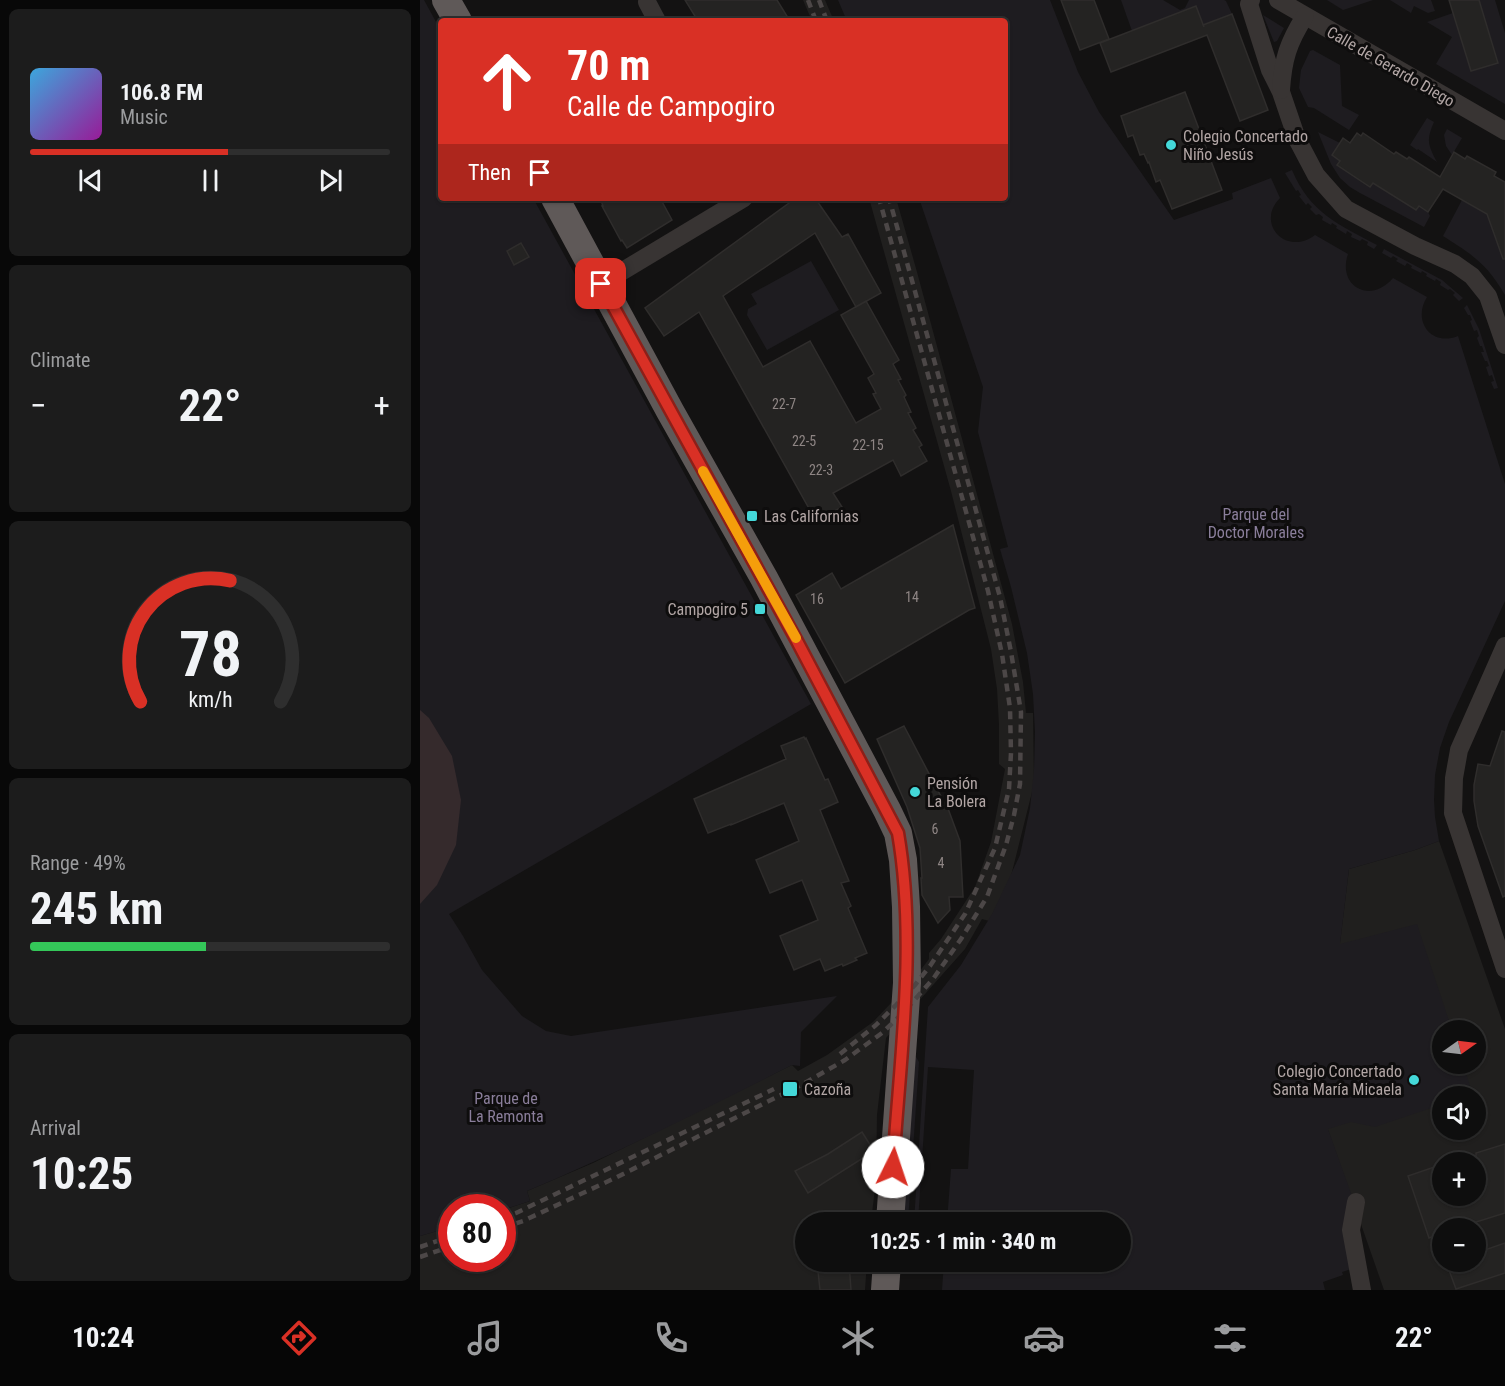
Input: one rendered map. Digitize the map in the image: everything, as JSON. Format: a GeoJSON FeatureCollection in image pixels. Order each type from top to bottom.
{"type":"FeatureCollection","features":[{"type":"Feature","properties":{"kind":"highway"},"geometry":{"type":"LineString","coordinates":[[446,0],[456,18]]}},
{"type":"Feature","properties":{"kind":"highway"},"geometry":{"type":"LineString","coordinates":[[557,201],[797,641],[898,833],[903,860],[906,907],[907,983],[891,1212]]}},
{"type":"Feature","properties":{"kind":"highway"},"geometry":{"type":"LineString","coordinates":[[885,1290],[886,1272]]}},
{"type":"Feature","properties":{"kind":"street"},"geometry":{"type":"LineString","coordinates":[[1251,0],[1249,4],[1270,70],[1281,92],[1297,139],[1316,175],[1346,209],[1415,246],[1455,264],[1472,276],[1488,296],[1505,345]]}},
{"type":"Feature","properties":{"kind":"street","name":"Calle de Gerardo Diego"},"geometry":{"type":"LineString","coordinates":[[1278,0],[1505,131]]}},
{"type":"Feature","properties":{"kind":"street"},"geometry":{"type":"LineString","coordinates":[[647,2],[655,18]]}},
{"type":"Feature","properties":{"kind":"street"},"geometry":{"type":"LineString","coordinates":[[1281,92],[1282,68],[1288,47],[1305,16]]}},
{"type":"Feature","properties":{"kind":"street"},"geometry":{"type":"LineString","coordinates":[[601,284],[739,201]]}},
{"type":"Feature","properties":{"kind":"street"},"geometry":{"type":"LineString","coordinates":[[1505,646],[1459,750],[1454,778],[1453,813],[1505,969]]}},
{"type":"Feature","properties":{"kind":"street"},"geometry":{"type":"LineString","coordinates":[[1356,1202],[1351,1230],[1362,1290]]}},
{"type":"Feature","properties":{"kind":"shaded area"},"geometry":{"type":"Polygon","coordinates":[[[803,0],[825,0],[833,18],[811,18],[803,0]]]}},
{"type":"Feature","properties":{"kind":"shaded area"},"geometry":{"type":"Polygon","coordinates":[[[870,201],[897,201],[917,272],[1012,624],[1023,682],[1026,713],[1033,713],[1034,784],[1010,880],[989,921],[982,919],[965,949],[886,1038],[877,1115],[876,1180],[872,1212],[795,1212],[795,1272],[866,1272],[865,1290],[420,1290],[420,1236],[438,1231],[438,1272],[516,1272],[516,1206],[530,1201],[527,1191],[593,1163],[792,1065],[798,1071],[827,1055],[873,1022],[913,980],[975,887],[991,842],[1005,769],[999,764],[997,689],[991,649],[951,491],[870,201]]]}},
{"type":"Feature","properties":{"kind":"shaded area"},"geometry":{"type":"Polygon","coordinates":[[[420,710],[429,718],[452,756],[461,800],[456,845],[437,885],[420,904],[420,710]]]}},
{"type":"Feature","properties":{"kind":"shaded area","name":"Colegio Concertado Santa María Micaela"},"geometry":{"type":"Polygon","coordinates":[[[1439,841],[1505,1029],[1505,1290],[1384,1290],[1320,1107],[1349,869],[1439,841]]]}},
{"type":"Feature","properties":{"kind":"green space","name":"Parque de La Remonta"},"geometry":{"type":"Polygon","coordinates":[[[420,0],[424,0],[438,26],[438,201],[535,201],[811,704],[449,914],[482,970],[522,1016],[546,1031],[571,1036],[837,996],[801,1032],[800,1066],[792,1065],[627,1146],[527,1191],[530,1201],[516,1206],[516,1194],[438,1194],[438,1231],[420,1236],[420,0]]]}},
{"type":"Feature","properties":{"kind":"green space","name":"Parque del Doctor Morales"},"geometry":{"type":"Polygon","coordinates":[[[838,0],[1050,0],[1078,72],[1099,112],[1174,220],[1233,199],[1232,193],[1271,178],[1280,198],[1273,208],[1271,217],[1272,226],[1277,234],[1285,240],[1294,242],[1304,241],[1315,235],[1348,254],[1347,275],[1351,283],[1358,288],[1366,291],[1375,290],[1393,278],[1427,297],[1423,306],[1423,323],[1432,335],[1440,338],[1458,336],[1505,484],[1505,601],[1449,722],[1440,748],[1435,775],[1434,800],[1439,841],[1349,869],[1340,944],[1417,924],[1449,1020],[1432,1020],[1432,1074],[1466,1074],[1470,1086],[1432,1086],[1432,1108],[1375,1127],[1351,1122],[1328,1129],[1352,1196],[1351,1269],[1342,1272],[1343,1275],[1323,1282],[1325,1290],[942,1290],[943,1272],[1131,1272],[1131,1212],[948,1212],[951,1169],[968,1169],[974,1070],[928,1067],[919,1212],[915,1212],[928,1007],[961,965],[992,914],[1020,855],[1030,808],[1034,770],[1033,694],[1027,653],[1000,549],[1008,547],[978,432],[983,387],[920,201],[1008,201],[1008,18],[846,18],[838,0]]]}},
{"type":"Feature","properties":{"kind":"green space"},"geometry":{"type":"Polygon","coordinates":[[[1121,0],[1163,0],[1180,10],[1185,8],[1189,0],[1224,0],[1232,14],[1203,25],[1132,31],[1121,0]]]}},
{"type":"Feature","properties":{"kind":"green space"},"geometry":{"type":"Polygon","coordinates":[[[1327,0],[1373,0],[1343,10],[1327,0]]]}},
{"type":"Feature","properties":{"kind":"green space"},"geometry":{"type":"Polygon","coordinates":[[[1390,0],[1431,0],[1435,11],[1428,13],[1414,6],[1411,13],[1390,0]]]}},
{"type":"Feature","properties":{"kind":"green space"},"geometry":{"type":"Polygon","coordinates":[[[1479,0],[1495,0],[1505,33],[1505,104],[1436,64],[1452,37],[1427,22],[1453,13],[1471,71],[1498,62],[1479,0]]]}},
{"type":"Feature","properties":{"kind":"green space"},"geometry":{"type":"Polygon","coordinates":[[[1263,15],[1284,28],[1277,41],[1274,42],[1263,15]]]}},
{"type":"Feature","properties":{"kind":"green space"},"geometry":{"type":"Polygon","coordinates":[[[1313,50],[1340,65],[1342,106],[1359,115],[1349,130],[1314,108],[1308,107],[1299,88],[1301,70],[1310,51],[1313,50]]]}},
{"type":"Feature","properties":{"kind":"green space"},"geometry":{"type":"Polygon","coordinates":[[[1427,118],[1434,122],[1429,142],[1437,162],[1410,145],[1427,118]]]}},
{"type":"Feature","properties":{"kind":"green space"},"geometry":{"type":"Polygon","coordinates":[[[1447,129],[1462,138],[1452,155],[1446,146],[1444,135],[1447,129]]]}},
{"type":"Feature","properties":{"kind":"green space"},"geometry":{"type":"Polygon","coordinates":[[[1318,132],[1340,143],[1332,155],[1340,161],[1338,165],[1370,187],[1373,183],[1416,210],[1419,206],[1428,212],[1430,216],[1424,227],[1350,187],[1340,178],[1331,164],[1318,132]]]}},
{"type":"Feature","properties":{"kind":"green space"},"geometry":{"type":"Polygon","coordinates":[[[1292,170],[1307,197],[1317,207],[1338,223],[1377,245],[1374,249],[1367,245],[1368,242],[1351,237],[1352,234],[1347,231],[1346,234],[1332,223],[1331,225],[1322,220],[1323,217],[1319,214],[1316,215],[1310,209],[1312,207],[1308,203],[1306,205],[1299,196],[1301,195],[1298,190],[1296,191],[1285,173],[1292,170]]]}},
{"type":"Feature","properties":{"kind":"green space"},"geometry":{"type":"Polygon","coordinates":[[[1462,200],[1478,209],[1490,210],[1489,220],[1502,256],[1505,255],[1505,295],[1492,275],[1478,261],[1443,236],[1462,200]]]}},
{"type":"Feature","properties":{"kind":"green space"},"geometry":{"type":"Polygon","coordinates":[[[1384,249],[1442,280],[1463,298],[1459,301],[1453,295],[1455,293],[1440,285],[1441,282],[1426,276],[1427,274],[1422,271],[1421,273],[1411,268],[1412,266],[1407,263],[1405,266],[1396,261],[1398,259],[1393,256],[1391,258],[1382,253],[1384,249]]]}},
{"type":"Feature","properties":{"kind":"green space"},"geometry":{"type":"Polygon","coordinates":[[[811,261],[839,310],[767,350],[747,315],[748,309],[757,304],[751,294],[811,261]]]}},
{"type":"Feature","properties":{"kind":"green space"},"geometry":{"type":"Polygon","coordinates":[[[1467,305],[1479,329],[1498,388],[1494,389],[1491,382],[1494,381],[1492,375],[1489,376],[1486,367],[1489,366],[1481,352],[1484,352],[1477,338],[1479,336],[1477,330],[1474,331],[1470,315],[1464,308],[1467,305]]]}},
{"type":"Feature","properties":{"kind":"green space"},"geometry":{"type":"Polygon","coordinates":[[[916,1057],[919,1062],[909,1212],[904,1212],[916,1057]]]}},
{"type":"Feature","properties":{"kind":"building"},"geometry":{"type":"Polygon","coordinates":[[[685,0],[777,0],[788,18],[696,18],[685,0]]]}},
{"type":"Feature","properties":{"kind":"building"},"geometry":{"type":"Polygon","coordinates":[[[1061,0],[1094,0],[1109,39],[1080,50],[1061,0]]]}},
{"type":"Feature","properties":{"kind":"building"},"geometry":{"type":"Polygon","coordinates":[[[1449,0],[1479,0],[1498,63],[1471,71],[1449,0]]]}},
{"type":"Feature","properties":{"kind":"building"},"geometry":{"type":"Polygon","coordinates":[[[1196,6],[1203,25],[1232,14],[1268,110],[1240,121],[1207,35],[1111,72],[1100,43],[1196,6]]]}},
{"type":"Feature","properties":{"kind":"building","name":"Colegio Concertado Niño Jesús"},"geometry":{"type":"Polygon","coordinates":[[[1185,92],[1222,190],[1172,209],[1160,180],[1156,182],[1149,162],[1144,154],[1140,155],[1133,135],[1128,137],[1121,116],[1185,92]]]}},
{"type":"Feature","properties":{"kind":"building"},"geometry":{"type":"Polygon","coordinates":[[[1357,133],[1361,136],[1363,133],[1394,154],[1396,152],[1407,159],[1409,157],[1440,177],[1454,152],[1465,159],[1467,156],[1496,172],[1494,176],[1505,182],[1505,259],[1503,259],[1487,214],[1443,189],[1428,212],[1419,206],[1416,210],[1373,183],[1370,187],[1337,165],[1340,161],[1332,155],[1343,138],[1350,143],[1357,133]]]}},
{"type":"Feature","properties":{"kind":"building"},"geometry":{"type":"Polygon","coordinates":[[[601,201],[662,201],[672,220],[627,248],[601,201]]]}},
{"type":"Feature","properties":{"kind":"building"},"geometry":{"type":"Polygon","coordinates":[[[792,201],[817,201],[842,237],[848,234],[881,293],[866,301],[899,360],[893,364],[906,395],[904,397],[911,412],[908,413],[916,428],[913,430],[922,445],[919,447],[927,461],[901,476],[893,460],[833,493],[842,507],[816,521],[699,312],[664,336],[645,308],[792,201]],[[815,233],[723,296],[763,367],[810,341],[856,423],[881,409],[868,378],[874,374],[841,315],[856,307],[815,233]]]}},
{"type":"Feature","properties":{"kind":"building"},"geometry":{"type":"Polygon","coordinates":[[[521,243],[529,257],[514,265],[507,251],[521,243]]]}},
{"type":"Feature","properties":{"kind":"building"},"geometry":{"type":"Polygon","coordinates":[[[953,525],[975,608],[845,683],[796,595],[832,573],[841,589],[953,525]]]}},
{"type":"Feature","properties":{"kind":"building"},"geometry":{"type":"Polygon","coordinates":[[[904,726],[946,803],[960,841],[963,897],[949,897],[950,910],[938,923],[922,895],[920,848],[907,807],[877,739],[904,726]]]}},
{"type":"Feature","properties":{"kind":"building"},"geometry":{"type":"Polygon","coordinates":[[[1502,731],[1505,732],[1505,896],[1503,897],[1478,826],[1474,801],[1478,764],[1490,766],[1502,731]]]}},
{"type":"Feature","properties":{"kind":"building"},"geometry":{"type":"Polygon","coordinates":[[[804,737],[838,802],[820,810],[849,881],[841,883],[851,906],[848,908],[867,953],[843,966],[842,964],[825,971],[820,959],[794,970],[780,936],[818,920],[802,880],[770,893],[756,860],[799,841],[784,803],[708,833],[694,799],[786,759],[781,746],[804,737]]]}},
{"type":"Feature","properties":{"kind":"building"},"geometry":{"type":"Polygon","coordinates":[[[862,1132],[874,1151],[808,1193],[795,1171],[828,1154],[862,1132]]]}},
{"type":"Feature","properties":{"kind":"building"},"geometry":{"type":"Polygon","coordinates":[[[1505,1144],[1505,1213],[1486,1219],[1432,1218],[1432,1237],[1429,1238],[1408,1176],[1432,1168],[1432,1206],[1486,1206],[1486,1152],[1479,1152],[1505,1144]]]}},
{"type":"Feature","properties":{"kind":"building"},"geometry":{"type":"Polygon","coordinates":[[[1505,1243],[1505,1273],[1456,1289],[1450,1272],[1486,1272],[1486,1250],[1505,1243]]]}},
{"type":"Feature","properties":{"kind":"building"},"geometry":{"type":"Polygon","coordinates":[[[818,1272],[850,1272],[851,1290],[820,1290],[818,1272]]]}},
{"type":"Feature","properties":{"kind":"railway"},"geometry":{"type":"LineString","coordinates":[[808,0],[815,18]]}},
{"type":"Feature","properties":{"kind":"railway"},"geometry":{"type":"LineString","coordinates":[[819,0],[826,18]]}},
{"type":"Feature","properties":{"kind":"railway"},"geometry":{"type":"LineString","coordinates":[[840,1054],[876,1025],[915,985],[965,914],[995,848],[1009,789],[1011,753],[1010,708],[1002,654],[988,591],[880,201]]}},
{"type":"Feature","properties":{"kind":"railway"},"geometry":{"type":"LineString","coordinates":[[516,1223],[615,1178],[803,1084],[845,1060],[882,1033],[933,979],[987,897],[1006,845],[1020,784],[1021,712],[1000,597],[890,201]]}},
{"type":"Feature","properties":{"kind":"railway"},"geometry":{"type":"LineString","coordinates":[[516,1213],[774,1089]]}},
{"type":"Feature","properties":{"kind":"railway"},"geometry":{"type":"LineString","coordinates":[[420,1247],[438,1241]]}},
{"type":"Feature","properties":{"kind":"railway"},"geometry":{"type":"LineString","coordinates":[[420,1257],[438,1251]]}},
{"type":"Feature","properties":{"kind":"slow traffic"},"geometry":{"type":"LineString","coordinates":[[703,471],[796,638]]}},
{"type":"Feature","properties":{"kind":"place","name":"Colegio Concertado Niño Jesús"},"geometry":{"type":"Point","coordinates":[1171,145]}},
{"type":"Feature","properties":{"kind":"place","name":"Las Californias"},"geometry":{"type":"Point","coordinates":[752,516]}},
{"type":"Feature","properties":{"kind":"place","name":"Campogiro 5"},"geometry":{"type":"Point","coordinates":[760,609]}},
{"type":"Feature","properties":{"kind":"place","name":"Pensión La Bolera"},"geometry":{"type":"Point","coordinates":[915,792]}},
{"type":"Feature","properties":{"kind":"place","name":"Colegio Concertado Santa María Micaela"},"geometry":{"type":"Point","coordinates":[1414,1080]}},
{"type":"Feature","properties":{"kind":"place","name":"Cazoña"},"geometry":{"type":"Point","coordinates":[790,1089]}},
{"type":"Feature","properties":{"kind":"route"},"geometry":{"type":"LineString","coordinates":[[601,284],[764,578],[898,833],[903,860],[906,907],[907,983],[893,1167]]}}]}
